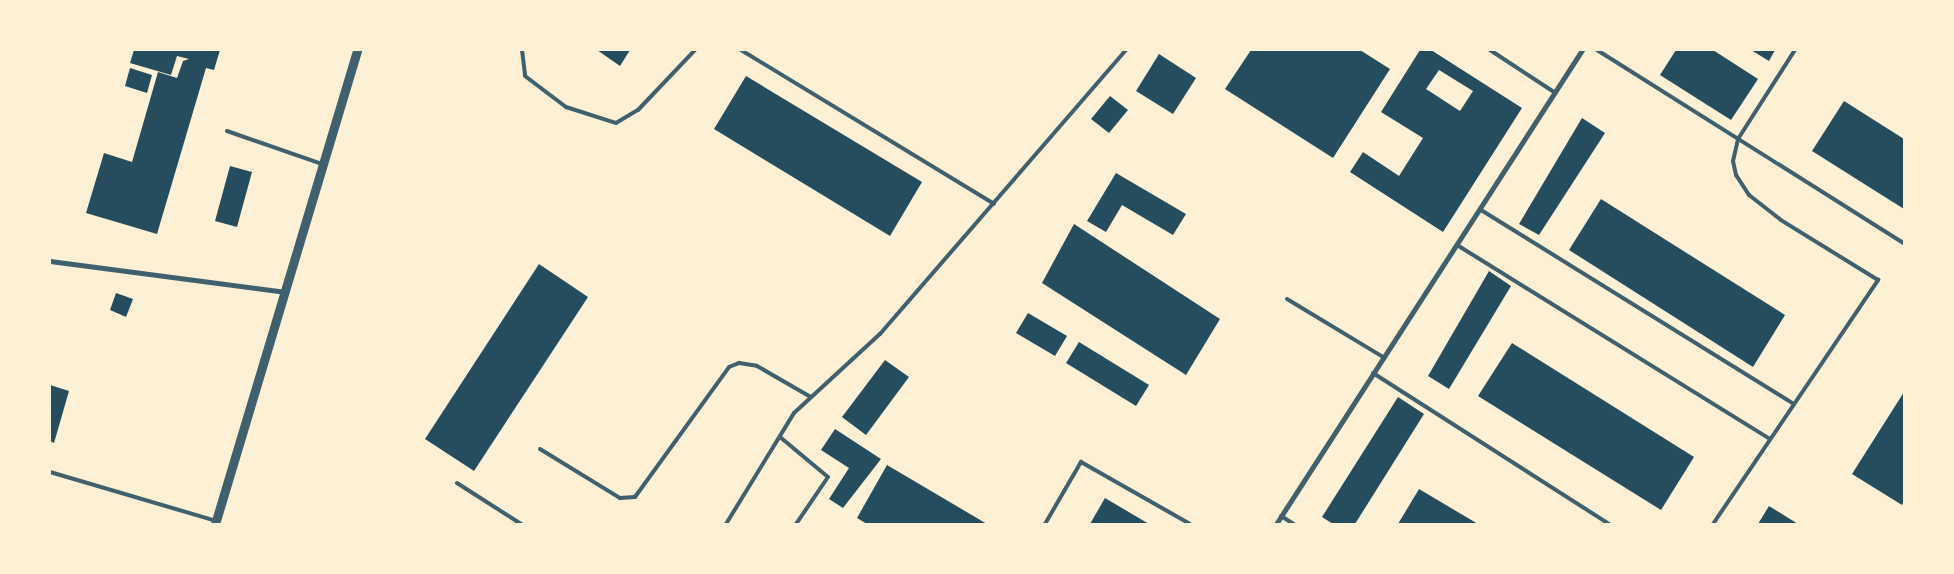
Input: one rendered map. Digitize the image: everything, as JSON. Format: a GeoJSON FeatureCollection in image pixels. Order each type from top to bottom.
{"type":"FeatureCollection","features":[{"type":"Feature","properties":{"kind":"street"},"geometry":{"type":"LineString","coordinates":[[215,523],[357,50]]}},
{"type":"Feature","properties":{"kind":"street"},"geometry":{"type":"LineString","coordinates":[[1276,524],[1372,372],[1481,210],[1582,50]]}},
{"type":"Feature","properties":{"kind":"street"},"geometry":{"type":"LineString","coordinates":[[50,261],[284,292]]}},
{"type":"Feature","properties":{"kind":"lane"},"geometry":{"type":"LineString","coordinates":[[522,50],[525,76],[566,107],[616,123],[638,110],[696,50]]}},
{"type":"Feature","properties":{"kind":"lane"},"geometry":{"type":"LineString","coordinates":[[741,50],[994,204]]}},
{"type":"Feature","properties":{"kind":"lane"},"geometry":{"type":"LineString","coordinates":[[726,524],[794,414],[880,334],[1126,50]]}},
{"type":"Feature","properties":{"kind":"lane"},"geometry":{"type":"LineString","coordinates":[[1490,50],[1554,92]]}},
{"type":"Feature","properties":{"kind":"lane"},"geometry":{"type":"LineString","coordinates":[[1597,50],[1904,243]]}},
{"type":"Feature","properties":{"kind":"lane"},"geometry":{"type":"LineString","coordinates":[[1714,524],[1878,280],[1749,195],[1732,161],[1738,139],[1795,50]]}},
{"type":"Feature","properties":{"kind":"lane"},"geometry":{"type":"LineString","coordinates":[[227,131],[322,164]]}},
{"type":"Feature","properties":{"kind":"lane"},"geometry":{"type":"LineString","coordinates":[[1481,210],[1794,404]]}},
{"type":"Feature","properties":{"kind":"lane"},"geometry":{"type":"LineString","coordinates":[[1457,246],[1770,439]]}},
{"type":"Feature","properties":{"kind":"lane"},"geometry":{"type":"LineString","coordinates":[[1287,298],[1383,357]]}},
{"type":"Feature","properties":{"kind":"lane"},"geometry":{"type":"LineString","coordinates":[[540,449],[620,498],[635,497],[729,367],[739,363],[757,366],[811,398]]}},
{"type":"Feature","properties":{"kind":"lane"},"geometry":{"type":"LineString","coordinates":[[1372,372],[1609,524]]}},
{"type":"Feature","properties":{"kind":"lane"},"geometry":{"type":"LineString","coordinates":[[780,436],[828,477],[796,524]]}},
{"type":"Feature","properties":{"kind":"lane"},"geometry":{"type":"LineString","coordinates":[[1045,524],[1080,462],[1190,524]]}},
{"type":"Feature","properties":{"kind":"lane"},"geometry":{"type":"LineString","coordinates":[[50,472],[215,523]]}},
{"type":"Feature","properties":{"kind":"lane"},"geometry":{"type":"LineString","coordinates":[[457,483],[521,524]]}},
{"type":"Feature","properties":{"kind":"lane"},"geometry":{"type":"LineString","coordinates":[[1281,516],[1294,524]]}},
{"type":"Feature","properties":{"kind":"building"},"geometry":{"type":"Polygon","coordinates":[[[134,50],[220,50],[214,70],[206,68],[157,234],[86,213],[104,153],[132,162],[158,72],[177,78],[183,61],[189,59],[177,56],[171,75],[130,63],[134,50]]]}},
{"type":"Feature","properties":{"kind":"building"},"geometry":{"type":"Polygon","coordinates":[[[597,50],[630,50],[620,66],[597,50]]]}},
{"type":"Feature","properties":{"kind":"building"},"geometry":{"type":"Polygon","coordinates":[[[1251,50],[1360,50],[1390,69],[1333,158],[1225,89],[1251,50]]]}},
{"type":"Feature","properties":{"kind":"building"},"geometry":{"type":"Polygon","coordinates":[[[1420,50],[1431,50],[1522,108],[1443,232],[1350,172],[1363,152],[1399,176],[1423,138],[1381,112],[1420,50]],[[1439,70],[1426,89],[1460,111],[1473,91],[1439,70]]]}},
{"type":"Feature","properties":{"kind":"building"},"geometry":{"type":"Polygon","coordinates":[[[1676,50],[1713,50],[1758,79],[1731,120],[1660,75],[1676,50]]]}},
{"type":"Feature","properties":{"kind":"building"},"geometry":{"type":"Polygon","coordinates":[[[1751,50],[1775,50],[1769,61],[1751,50]]]}},
{"type":"Feature","properties":{"kind":"building"},"geometry":{"type":"Polygon","coordinates":[[[1159,54],[1196,78],[1173,114],[1136,91],[1159,54]]]}},
{"type":"Feature","properties":{"kind":"building"},"geometry":{"type":"Polygon","coordinates":[[[130,68],[152,75],[147,93],[125,86],[130,68]]]}},
{"type":"Feature","properties":{"kind":"building"},"geometry":{"type":"Polygon","coordinates":[[[746,76],[922,182],[890,236],[714,129],[746,76]]]}},
{"type":"Feature","properties":{"kind":"building"},"geometry":{"type":"Polygon","coordinates":[[[1110,96],[1128,110],[1109,133],[1091,119],[1110,96]]]}},
{"type":"Feature","properties":{"kind":"building"},"geometry":{"type":"Polygon","coordinates":[[[1844,101],[1904,139],[1904,209],[1812,151],[1844,101]]]}},
{"type":"Feature","properties":{"kind":"building"},"geometry":{"type":"Polygon","coordinates":[[[1582,118],[1605,133],[1539,235],[1519,224],[1582,118]]]}},
{"type":"Feature","properties":{"kind":"building"},"geometry":{"type":"Polygon","coordinates":[[[230,166],[252,172],[237,227],[215,221],[230,166]]]}},
{"type":"Feature","properties":{"kind":"building"},"geometry":{"type":"Polygon","coordinates":[[[1116,173],[1186,214],[1173,235],[1122,205],[1106,232],[1087,221],[1116,173]]]}},
{"type":"Feature","properties":{"kind":"building"},"geometry":{"type":"Polygon","coordinates":[[[1601,199],[1785,315],[1753,367],[1569,250],[1601,199]]]}},
{"type":"Feature","properties":{"kind":"building"},"geometry":{"type":"Polygon","coordinates":[[[1074,224],[1220,319],[1186,375],[1042,283],[1074,224]]]}},
{"type":"Feature","properties":{"kind":"building"},"geometry":{"type":"Polygon","coordinates":[[[539,264],[588,297],[474,471],[425,439],[539,264]]]}},
{"type":"Feature","properties":{"kind":"building"},"geometry":{"type":"Polygon","coordinates":[[[1489,271],[1511,286],[1449,389],[1428,376],[1489,271]]]}},
{"type":"Feature","properties":{"kind":"building"},"geometry":{"type":"Polygon","coordinates":[[[116,293],[133,299],[126,317],[110,310],[116,293]]]}},
{"type":"Feature","properties":{"kind":"building"},"geometry":{"type":"Polygon","coordinates":[[[1028,313],[1067,336],[1055,356],[1016,333],[1028,313]]]}},
{"type":"Feature","properties":{"kind":"building"},"geometry":{"type":"Polygon","coordinates":[[[1079,342],[1149,385],[1136,406],[1066,363],[1079,342]]]}},
{"type":"Feature","properties":{"kind":"building"},"geometry":{"type":"Polygon","coordinates":[[[1512,343],[1694,457],[1661,510],[1478,396],[1512,343]]]}},
{"type":"Feature","properties":{"kind":"building"},"geometry":{"type":"Polygon","coordinates":[[[885,360],[909,377],[866,435],[842,417],[885,360]]]}},
{"type":"Feature","properties":{"kind":"building"},"geometry":{"type":"Polygon","coordinates":[[[50,385],[69,391],[54,443],[50,441],[50,385]]]}},
{"type":"Feature","properties":{"kind":"building"},"geometry":{"type":"Polygon","coordinates":[[[1904,392],[1904,501],[1902,505],[1852,474],[1904,392]]]}},
{"type":"Feature","properties":{"kind":"building"},"geometry":{"type":"Polygon","coordinates":[[[1398,397],[1424,414],[1355,524],[1333,524],[1322,517],[1398,397]]]}},
{"type":"Feature","properties":{"kind":"building"},"geometry":{"type":"Polygon","coordinates":[[[835,429],[881,459],[843,508],[829,499],[849,468],[821,450],[835,429]]]}},
{"type":"Feature","properties":{"kind":"building"},"geometry":{"type":"Polygon","coordinates":[[[887,465],[987,524],[867,524],[857,518],[887,465]]]}},
{"type":"Feature","properties":{"kind":"building"},"geometry":{"type":"Polygon","coordinates":[[[1419,489],[1478,524],[1398,524],[1419,489]]]}},
{"type":"Feature","properties":{"kind":"building"},"geometry":{"type":"Polygon","coordinates":[[[1105,498],[1149,524],[1090,524],[1105,498]]]}},
{"type":"Feature","properties":{"kind":"building"},"geometry":{"type":"Polygon","coordinates":[[[1769,506],[1798,524],[1758,524],[1769,506]]]}}]}
